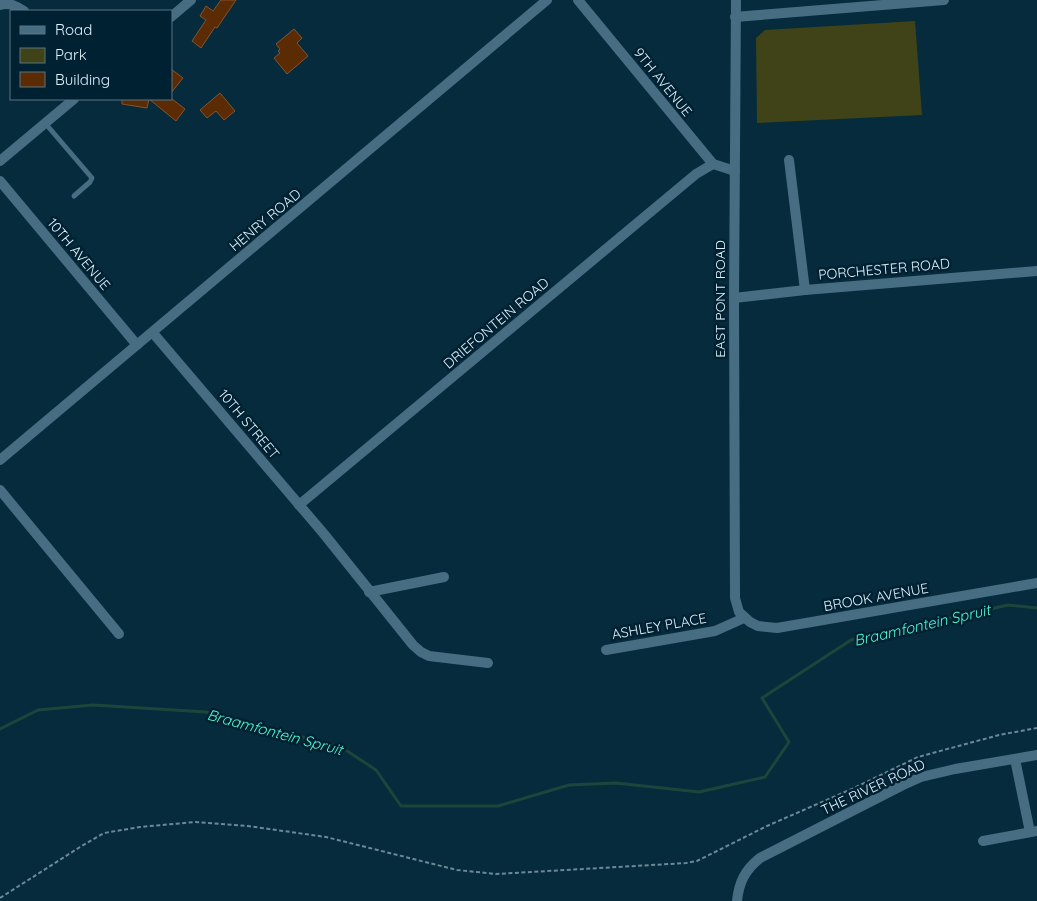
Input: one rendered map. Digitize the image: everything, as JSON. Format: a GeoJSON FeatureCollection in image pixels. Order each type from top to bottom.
{"type":"FeatureCollection","features":[{"type":"Feature","properties":{"kind":"street"},"geometry":{"type":"LineString","coordinates":[[172,15],[191,0]]}},
{"type":"Feature","properties":{"kind":"street","name":"HENRY ROAD"},"geometry":{"type":"LineString","coordinates":[[0,460],[547,0]]}},
{"type":"Feature","properties":{"kind":"street","name":"9TH AVENUE"},"geometry":{"type":"LineString","coordinates":[[578,0],[713,164]]}},
{"type":"Feature","properties":{"kind":"street","name":"EAST PONT ROAD"},"geometry":{"type":"LineString","coordinates":[[736,0],[734,298],[735,598],[744,618]]}},
{"type":"Feature","properties":{"kind":"street"},"geometry":{"type":"LineString","coordinates":[[735,17],[877,3],[944,0]]}},
{"type":"Feature","properties":{"kind":"street"},"geometry":{"type":"LineString","coordinates":[[0,5],[13,4],[22,10]]}},
{"type":"Feature","properties":{"kind":"street"},"geometry":{"type":"LineString","coordinates":[[0,161],[73,100]]}},
{"type":"Feature","properties":{"kind":"street"},"geometry":{"type":"LineString","coordinates":[[789,160],[805,290]]}},
{"type":"Feature","properties":{"kind":"street"},"geometry":{"type":"LineString","coordinates":[[713,164],[735,170]]}},
{"type":"Feature","properties":{"kind":"street","name":"DRIEFONTEIN ROAD"},"geometry":{"type":"LineString","coordinates":[[299,505],[696,174],[713,164]]}},
{"type":"Feature","properties":{"kind":"street","name":"10TH AVENUE"},"geometry":{"type":"LineString","coordinates":[[0,181],[138,345]]}},
{"type":"Feature","properties":{"kind":"street","name":"PORCHESTER ROAD"},"geometry":{"type":"LineString","coordinates":[[734,298],[805,290],[1037,271]]}},
{"type":"Feature","properties":{"kind":"street","name":"10TH STREET"},"geometry":{"type":"LineString","coordinates":[[153,333],[324,534],[408,640],[420,652],[429,656],[488,663]]}},
{"type":"Feature","properties":{"kind":"street"},"geometry":{"type":"LineString","coordinates":[[0,490],[119,634]]}},
{"type":"Feature","properties":{"kind":"street"},"geometry":{"type":"LineString","coordinates":[[369,592],[444,577]]}},
{"type":"Feature","properties":{"kind":"street","name":"BROOK AVENUE"},"geometry":{"type":"LineString","coordinates":[[744,618],[758,626],[777,628],[1037,583]]}},
{"type":"Feature","properties":{"kind":"street","name":"ASHLEY PLACE"},"geometry":{"type":"LineString","coordinates":[[606,650],[715,630],[744,618]]}},
{"type":"Feature","properties":{"kind":"street","name":"THE RIVER ROAD"},"geometry":{"type":"LineString","coordinates":[[737,901],[740,883],[751,866],[773,850],[903,785],[938,772],[1037,755]]}},
{"type":"Feature","properties":{"kind":"street"},"geometry":{"type":"LineString","coordinates":[[983,841],[1033,831],[1015,759]]}},
{"type":"Feature","properties":{"kind":"lane"},"geometry":{"type":"LineString","coordinates":[[45,123],[92,178],[74,196]]}},
{"type":"Feature","properties":{"kind":"path"},"geometry":{"type":"LineString","coordinates":[[0,898],[104,833],[140,827],[195,822],[248,826],[326,837],[457,870],[496,874],[686,863],[697,861],[767,826],[854,788],[918,757],[999,735],[1037,728]]}},
{"type":"Feature","properties":{"kind":"green space"},"geometry":{"type":"Polygon","coordinates":[[[915,21],[922,115],[757,123],[756,38],[765,30],[915,21]]]}},
{"type":"Feature","properties":{"kind":"building"},"geometry":{"type":"Polygon","coordinates":[[[221,0],[236,0],[201,48],[192,41],[206,20],[200,16],[206,6],[213,11],[221,0]]]}},
{"type":"Feature","properties":{"kind":"building"},"geometry":{"type":"Polygon","coordinates":[[[294,29],[302,38],[297,43],[308,56],[287,74],[274,58],[280,53],[278,51],[280,49],[276,44],[294,29]]]}},
{"type":"Feature","properties":{"kind":"building"},"geometry":{"type":"Polygon","coordinates":[[[172,70],[183,78],[172,92],[172,70]]]}},
{"type":"Feature","properties":{"kind":"building"},"geometry":{"type":"Polygon","coordinates":[[[220,93],[235,111],[224,120],[216,111],[207,118],[200,110],[220,93]]]}},
{"type":"Feature","properties":{"kind":"building"},"geometry":{"type":"Polygon","coordinates":[[[172,99],[185,109],[176,121],[150,100],[172,99]]]}},
{"type":"Feature","properties":{"kind":"building"},"geometry":{"type":"Polygon","coordinates":[[[122,100],[149,100],[147,108],[122,104],[122,100]]]}},
{"type":"Feature","properties":{"kind":"waterway","name":"Braamfontein Spruit"},"geometry":{"type":"LineString","coordinates":[[0,729],[38,710],[93,705],[206,712],[341,747],[376,770],[401,806],[498,806],[569,785],[616,783],[699,792],[765,777],[789,742],[762,698],[851,640],[1008,605],[1037,608]]}}]}
